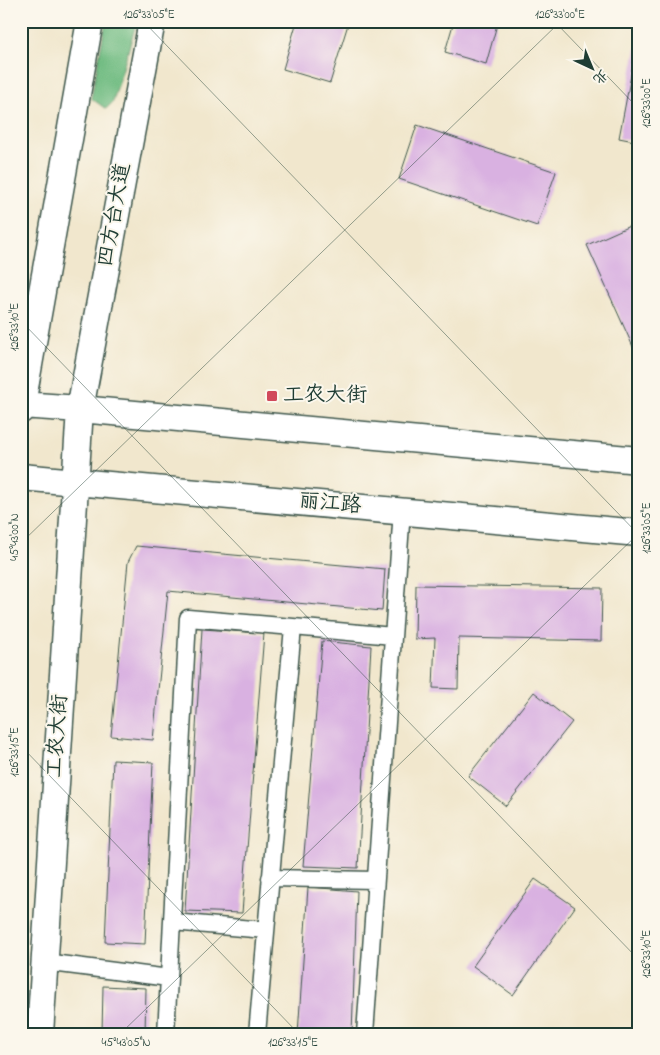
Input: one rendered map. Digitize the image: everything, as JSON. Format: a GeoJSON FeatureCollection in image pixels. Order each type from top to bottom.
{"type":"FeatureCollection","features":[{"type":"Feature","properties":{"kind":"main road"},"geometry":{"type":"LineString","coordinates":[[21,410],[90,21]]}},
{"type":"Feature","properties":{"kind":"main road","name":"四方台大道"},"geometry":{"type":"LineString","coordinates":[[80,408],[152,21]]}},
{"type":"Feature","properties":{"kind":"main road"},"geometry":{"type":"LineString","coordinates":[[21,405],[80,408],[639,460]]}},
{"type":"Feature","properties":{"kind":"main road","name":"工农大街"},"geometry":{"type":"LineString","coordinates":[[40,1034],[80,408]]}},
{"type":"Feature","properties":{"kind":"main road","name":"丽江路"},"geometry":{"type":"LineString","coordinates":[[21,478],[75,480],[639,533]]}},
{"type":"Feature","properties":{"kind":"street"},"geometry":{"type":"LineString","coordinates":[[365,1034],[402,510]]}},
{"type":"Feature","properties":{"kind":"street"},"geometry":{"type":"LineString","coordinates":[[166,1034],[188,618],[393,636]]}},
{"type":"Feature","properties":{"kind":"street"},"geometry":{"type":"LineString","coordinates":[[257,1034],[293,627]]}},
{"type":"Feature","properties":{"kind":"street"},"geometry":{"type":"LineString","coordinates":[[270,878],[376,880]]}},
{"type":"Feature","properties":{"kind":"street"},"geometry":{"type":"LineString","coordinates":[[172,922],[266,930]]}},
{"type":"Feature","properties":{"kind":"street"},"geometry":{"type":"LineString","coordinates":[[44,962],[169,978]]}},
{"type":"Feature","properties":{"kind":"green space"},"geometry":{"type":"Polygon","coordinates":[[[106,21],[137,21],[113,102],[106,109],[91,98],[106,21]]]}},
{"type":"Feature","properties":{"kind":"building"},"geometry":{"type":"Polygon","coordinates":[[[297,21],[349,21],[330,83],[283,69],[297,21]]]}},
{"type":"Feature","properties":{"kind":"building"},"geometry":{"type":"Polygon","coordinates":[[[454,21],[498,21],[486,64],[445,52],[454,21]]]}},
{"type":"Feature","properties":{"kind":"building"},"geometry":{"type":"Polygon","coordinates":[[[639,38],[639,142],[619,138],[639,38]]]}},
{"type":"Feature","properties":{"kind":"building"},"geometry":{"type":"Polygon","coordinates":[[[417,125],[556,172],[537,226],[399,179],[417,125]]]}},
{"type":"Feature","properties":{"kind":"building"},"geometry":{"type":"Polygon","coordinates":[[[634,224],[639,234],[639,360],[587,245],[634,224]]]}},
{"type":"Feature","properties":{"kind":"building"},"geometry":{"type":"Polygon","coordinates":[[[136,546],[385,569],[382,611],[168,591],[153,740],[111,736],[128,562],[136,546]]]}},
{"type":"Feature","properties":{"kind":"building"},"geometry":{"type":"Polygon","coordinates":[[[416,585],[602,588],[601,641],[459,638],[458,689],[433,688],[435,638],[415,639],[416,585]]]}},
{"type":"Feature","properties":{"kind":"building"},"geometry":{"type":"Polygon","coordinates":[[[202,629],[264,633],[242,913],[185,911],[202,629]]]}},
{"type":"Feature","properties":{"kind":"building"},"geometry":{"type":"Polygon","coordinates":[[[322,641],[371,646],[358,868],[303,866],[322,641]]]}},
{"type":"Feature","properties":{"kind":"building"},"geometry":{"type":"Polygon","coordinates":[[[534,692],[572,722],[506,806],[468,776],[534,692]]]}},
{"type":"Feature","properties":{"kind":"building"},"geometry":{"type":"Polygon","coordinates":[[[113,760],[153,762],[145,944],[105,942],[113,760]]]}},
{"type":"Feature","properties":{"kind":"building"},"geometry":{"type":"Polygon","coordinates":[[[535,879],[575,907],[513,995],[473,966],[535,879]]]}},
{"type":"Feature","properties":{"kind":"building"},"geometry":{"type":"Polygon","coordinates":[[[308,887],[357,891],[352,1034],[298,1034],[308,887]]]}},
{"type":"Feature","properties":{"kind":"building"},"geometry":{"type":"Polygon","coordinates":[[[103,986],[146,988],[145,1034],[102,1034],[103,986]]]}},
{"type":"Feature","properties":{"kind":"place","name":"工农大街"},"geometry":{"type":"Point","coordinates":[272,396]}}]}
